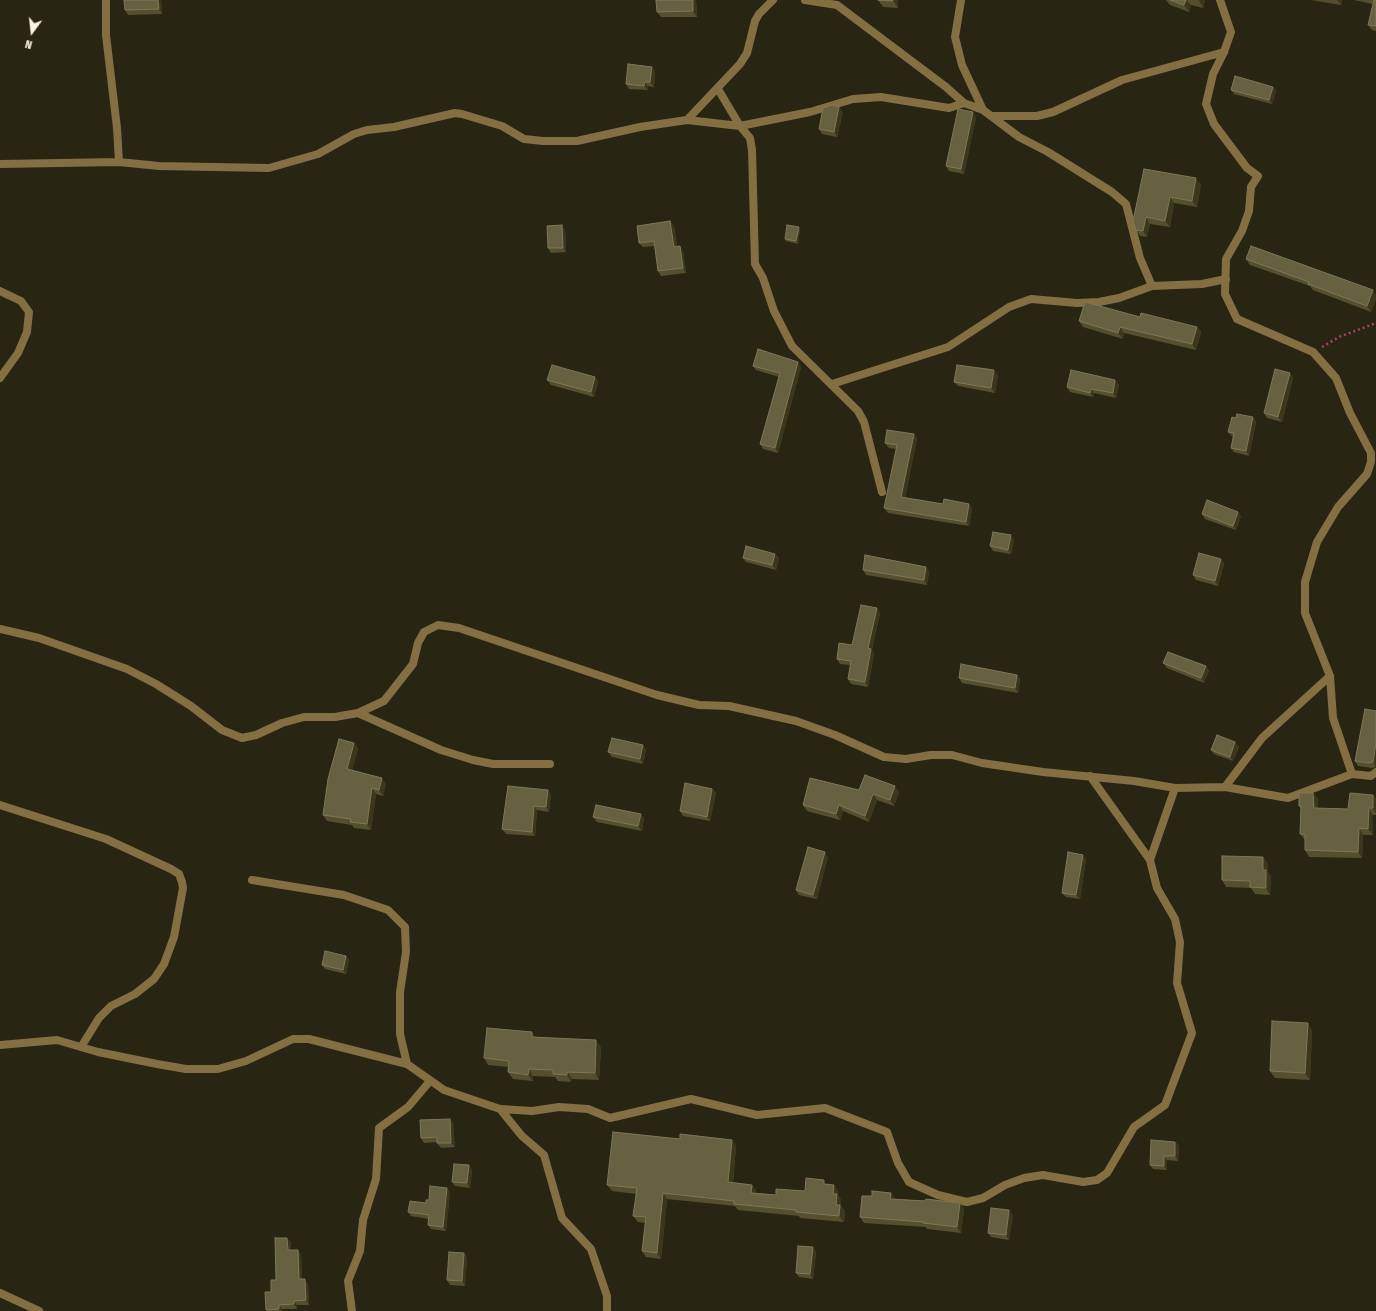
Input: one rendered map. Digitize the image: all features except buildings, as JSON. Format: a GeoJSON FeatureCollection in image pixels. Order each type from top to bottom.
{"type":"FeatureCollection","features":[{"type":"Feature","properties":{"kind":"street"},"geometry":{"type":"LineString","coordinates":[[106,0],[106,35],[117,128],[119,162]]}},
{"type":"Feature","properties":{"kind":"street"},"geometry":{"type":"LineString","coordinates":[[687,120],[718,89],[740,64],[747,52],[755,21],[759,14],[773,0]]}},
{"type":"Feature","properties":{"kind":"street"},"geometry":{"type":"LineString","coordinates":[[805,0],[837,5],[946,86],[964,103],[983,110],[1019,137],[1048,152],[1112,192],[1126,204],[1140,258],[1152,286]]}},
{"type":"Feature","properties":{"kind":"street"},"geometry":{"type":"LineString","coordinates":[[961,0],[955,37],[962,65],[983,110]]}},
{"type":"Feature","properties":{"kind":"street"},"geometry":{"type":"LineString","coordinates":[[1220,0],[1231,32],[1224,52],[1213,74],[1206,104],[1214,124],[1247,168],[1258,176],[1251,187],[1249,211],[1242,232],[1226,258],[1225,294],[1237,319],[1313,352],[1336,378],[1350,413],[1374,454]]}},
{"type":"Feature","properties":{"kind":"street"},"geometry":{"type":"LineString","coordinates":[[992,116],[1037,116],[1053,112],[1122,80],[1224,52]]}},
{"type":"Feature","properties":{"kind":"street"},"geometry":{"type":"LineString","coordinates":[[718,89],[740,126],[750,138],[752,150],[755,264],[763,278],[774,311],[792,346],[858,411],[864,422],[882,492]]}},
{"type":"Feature","properties":{"kind":"street"},"geometry":{"type":"LineString","coordinates":[[0,164],[119,162],[159,166],[268,168],[318,154],[354,134],[367,130],[394,127],[455,113],[502,126],[524,139],[543,141],[577,141],[640,127],[687,120],[740,126],[810,112],[853,98],[881,97],[950,108],[964,103]]}},
{"type":"Feature","properties":{"kind":"street"},"geometry":{"type":"LineString","coordinates":[[832,384],[948,347],[1009,307],[1031,299],[1077,303],[1098,302],[1119,298],[1152,286],[1202,284],[1226,279]]}},
{"type":"Feature","properties":{"kind":"street"},"geometry":{"type":"LineString","coordinates":[[0,291],[21,301],[29,312],[27,332],[18,353],[0,378]]}},
{"type":"Feature","properties":{"kind":"street"},"geometry":{"type":"LineString","coordinates":[[1352,774],[1333,718],[1330,676],[1305,613],[1305,582],[1317,542],[1338,507],[1367,474],[1376,445]]}},
{"type":"Feature","properties":{"kind":"street"},"geometry":{"type":"LineString","coordinates":[[0,629],[39,638],[126,669],[156,684],[191,706],[222,730],[242,738],[256,735],[282,723],[304,718],[335,717],[358,713],[384,701],[413,664],[418,643],[424,632],[438,625],[459,628],[657,695],[699,706],[728,706],[796,721],[835,735],[884,757],[906,759],[931,755],[952,755],[998,765],[1134,781],[1175,788],[1225,787],[1288,798],[1352,774],[1371,776],[1376,772]]}},
{"type":"Feature","properties":{"kind":"street"},"geometry":{"type":"LineString","coordinates":[[1225,787],[1262,738],[1330,676]]}},
{"type":"Feature","properties":{"kind":"street"},"geometry":{"type":"LineString","coordinates":[[358,713],[441,750],[473,760],[493,764],[550,764]]}},
{"type":"Feature","properties":{"kind":"street"},"geometry":{"type":"LineString","coordinates":[[0,1045],[57,1040],[81,1047],[186,1069],[218,1069],[246,1061],[293,1039],[309,1039],[407,1064],[444,1090],[500,1109],[532,1111],[559,1107],[588,1109],[610,1118],[691,1099],[757,1115],[826,1108],[887,1132],[898,1163],[909,1182],[938,1195],[967,1202],[983,1198],[1005,1185],[1024,1178],[1043,1175],[1083,1182],[1097,1180],[1107,1173],[1114,1164],[1134,1127],[1165,1105],[1192,1034],[1177,983],[1180,942],[1175,919],[1157,888],[1150,860],[1090,776]]}},
{"type":"Feature","properties":{"kind":"street"},"geometry":{"type":"LineString","coordinates":[[1150,860],[1175,788]]}},
{"type":"Feature","properties":{"kind":"street"},"geometry":{"type":"LineString","coordinates":[[0,805],[106,839],[171,869],[179,874],[182,882],[183,888],[174,937],[164,964],[154,979],[135,994],[111,1006],[99,1018],[81,1047]]}},
{"type":"Feature","properties":{"kind":"street"},"geometry":{"type":"LineString","coordinates":[[252,880],[344,895],[388,910],[405,927],[406,952],[400,992],[400,1034],[407,1064]]}},
{"type":"Feature","properties":{"kind":"street"},"geometry":{"type":"LineString","coordinates":[[352,1311],[348,1281],[360,1251],[363,1220],[376,1179],[379,1128],[408,1107],[430,1081]]}},
{"type":"Feature","properties":{"kind":"street"},"geometry":{"type":"LineString","coordinates":[[500,1109],[522,1136],[544,1156],[562,1218],[591,1249],[607,1296],[607,1311]]}},
{"type":"Feature","properties":{"kind":"street"},"geometry":{"type":"LineString","coordinates":[[0,1293],[40,1311]]}},
{"type":"Feature","properties":{"kind":"path"},"geometry":{"type":"LineString","coordinates":[[1313,352],[1339,337],[1376,323]]}}]}
